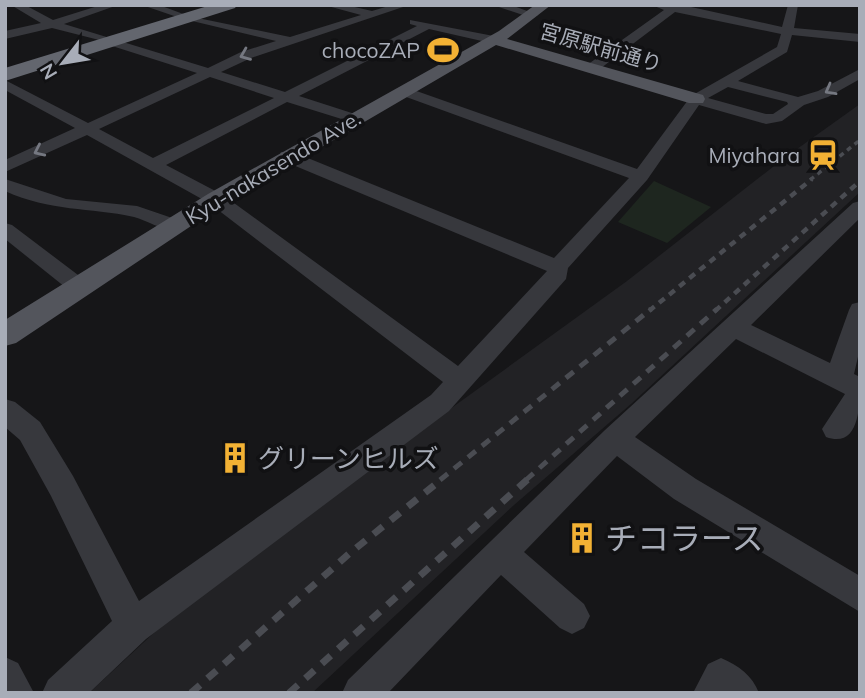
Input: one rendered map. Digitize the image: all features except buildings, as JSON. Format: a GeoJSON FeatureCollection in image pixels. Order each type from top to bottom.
{"type":"FeatureCollection","features":[{"type":"Feature","properties":{"kind":"highway"},"geometry":{"type":"LineString","coordinates":[[186,16],[212,5]]}},
{"type":"Feature","properties":{"kind":"highway"},"geometry":{"type":"LineString","coordinates":[[5,75],[186,16],[229,5]]}},
{"type":"Feature","properties":{"kind":"highway"},"geometry":{"type":"LineString","coordinates":[[5,69],[108,41]]}},
{"type":"Feature","properties":{"kind":"main road","name":"Kyu-nakasendo Ave."},"geometry":{"type":"LineString","coordinates":[[5,335],[216,199],[353,118],[495,40],[538,10]]}},
{"type":"Feature","properties":{"kind":"main road","name":"宮原駅前通り"},"geometry":{"type":"LineString","coordinates":[[495,40],[695,99]]}},
{"type":"Feature","properties":{"kind":"street"},"geometry":{"type":"LineString","coordinates":[[16,5],[52,24],[353,118]]}},
{"type":"Feature","properties":{"kind":"street"},"geometry":{"type":"LineString","coordinates":[[5,35],[113,5]]}},
{"type":"Feature","properties":{"kind":"street"},"geometry":{"type":"LineString","coordinates":[[147,5],[286,40]]}},
{"type":"Feature","properties":{"kind":"street","name":"宮原駅前通り"},"geometry":{"type":"LineString","coordinates":[[329,5],[495,40]]}},
{"type":"Feature","properties":{"kind":"street"},"geometry":{"type":"LineString","coordinates":[[5,167],[207,71],[286,40],[404,5]]}},
{"type":"Feature","properties":{"kind":"street"},"geometry":{"type":"LineString","coordinates":[[498,5],[538,10]]}},
{"type":"Feature","properties":{"kind":"street"},"geometry":{"type":"LineString","coordinates":[[657,5],[786,31],[860,38]]}},
{"type":"Feature","properties":{"kind":"street"},"geometry":{"type":"LineString","coordinates":[[557,267],[640,176],[695,99],[783,49],[793,5]]}},
{"type":"Feature","properties":{"kind":"street"},"geometry":{"type":"LineString","coordinates":[[592,68],[675,7]]}},
{"type":"Feature","properties":{"kind":"street"},"geometry":{"type":"LineString","coordinates":[[152,165],[428,25]]}},
{"type":"Feature","properties":{"kind":"street"},"geometry":{"type":"LineString","coordinates":[[695,99],[766,119],[777,118],[796,107],[797,103],[823,94],[860,73]]}},
{"type":"Feature","properties":{"kind":"street"},"geometry":{"type":"LineString","coordinates":[[726,82],[788,98],[797,103]]}},
{"type":"Feature","properties":{"kind":"street"},"geometry":{"type":"LineString","coordinates":[[5,84],[216,199],[459,380]]}},
{"type":"Feature","properties":{"kind":"street"},"geometry":{"type":"LineString","coordinates":[[403,91],[640,176]]}},
{"type":"Feature","properties":{"kind":"street"},"geometry":{"type":"LineString","coordinates":[[287,156],[557,267]]}},
{"type":"Feature","properties":{"kind":"street"},"geometry":{"type":"LineString","coordinates":[[5,184],[64,204],[137,212],[174,225]]}},
{"type":"Feature","properties":{"kind":"street"},"geometry":{"type":"LineString","coordinates":[[361,693],[615,439],[860,207]]}},
{"type":"Feature","properties":{"kind":"street"},"geometry":{"type":"LineString","coordinates":[[5,229],[78,286]]}},
{"type":"Feature","properties":{"kind":"street"},"geometry":{"type":"LineString","coordinates":[[61,693],[133,626],[440,403],[558,274],[557,267]]}},
{"type":"Feature","properties":{"kind":"street"},"geometry":{"type":"LineString","coordinates":[[854,387],[842,365],[860,310]]}},
{"type":"Feature","properties":{"kind":"street"},"geometry":{"type":"LineString","coordinates":[[734,327],[854,387]]}},
{"type":"Feature","properties":{"kind":"street"},"geometry":{"type":"LineString","coordinates":[[836,429],[854,387]]}},
{"type":"Feature","properties":{"kind":"street"},"geometry":{"type":"LineString","coordinates":[[5,410],[30,431],[62,486],[133,626]]}},
{"type":"Feature","properties":{"kind":"street"},"geometry":{"type":"LineString","coordinates":[[615,439],[685,489],[860,594]]}},
{"type":"Feature","properties":{"kind":"street"},"geometry":{"type":"LineString","coordinates":[[501,553],[572,616]]}},
{"type":"Feature","properties":{"kind":"street"},"geometry":{"type":"LineString","coordinates":[[5,676],[15,693]]}},
{"type":"Feature","properties":{"kind":"street"},"geometry":{"type":"LineString","coordinates":[[712,693],[721,677],[740,693]]}},
{"type":"Feature","properties":{"kind":"shaded area"},"geometry":{"type":"Polygon","coordinates":[[[860,104],[860,192],[631,404],[514,505],[312,693],[89,693],[170,618],[392,451],[627,281],[783,159],[860,104]]]}},
{"type":"Feature","properties":{"kind":"shaded area"},"geometry":{"type":"Polygon","coordinates":[[[654,181],[711,207],[667,243],[618,222],[654,181]]]}},
{"type":"Feature","properties":{"kind":"railway"},"geometry":{"type":"LineString","coordinates":[[810,180],[860,140]]}},
{"type":"Feature","properties":{"kind":"railway"},"geometry":{"type":"LineString","coordinates":[[649,311],[812,179]]}},
{"type":"Feature","properties":{"kind":"railway"},"geometry":{"type":"LineString","coordinates":[[715,311],[860,181]]}},
{"type":"Feature","properties":{"kind":"railway"},"geometry":{"type":"LineString","coordinates":[[440,480],[651,309]]}},
{"type":"Feature","properties":{"kind":"railway"},"geometry":{"type":"LineString","coordinates":[[526,480],[717,309]]}},
{"type":"Feature","properties":{"kind":"railway"},"geometry":{"type":"LineString","coordinates":[[191,693],[350,553],[442,479]]}},
{"type":"Feature","properties":{"kind":"railway"},"geometry":{"type":"LineString","coordinates":[[289,693],[528,479]]}},
{"type":"Feature","properties":{"kind":"place","name":"chocoZAP"},"geometry":{"type":"Point","coordinates":[443,50]}},
{"type":"Feature","properties":{"kind":"place","name":"Miyahara"},"geometry":{"type":"Point","coordinates":[823,155]}},
{"type":"Feature","properties":{"kind":"place","name":"グリーンヒルズ"},"geometry":{"type":"Point","coordinates":[235,458]}},
{"type":"Feature","properties":{"kind":"place","name":"チコラース"},"geometry":{"type":"Point","coordinates":[582,538]}}]}
